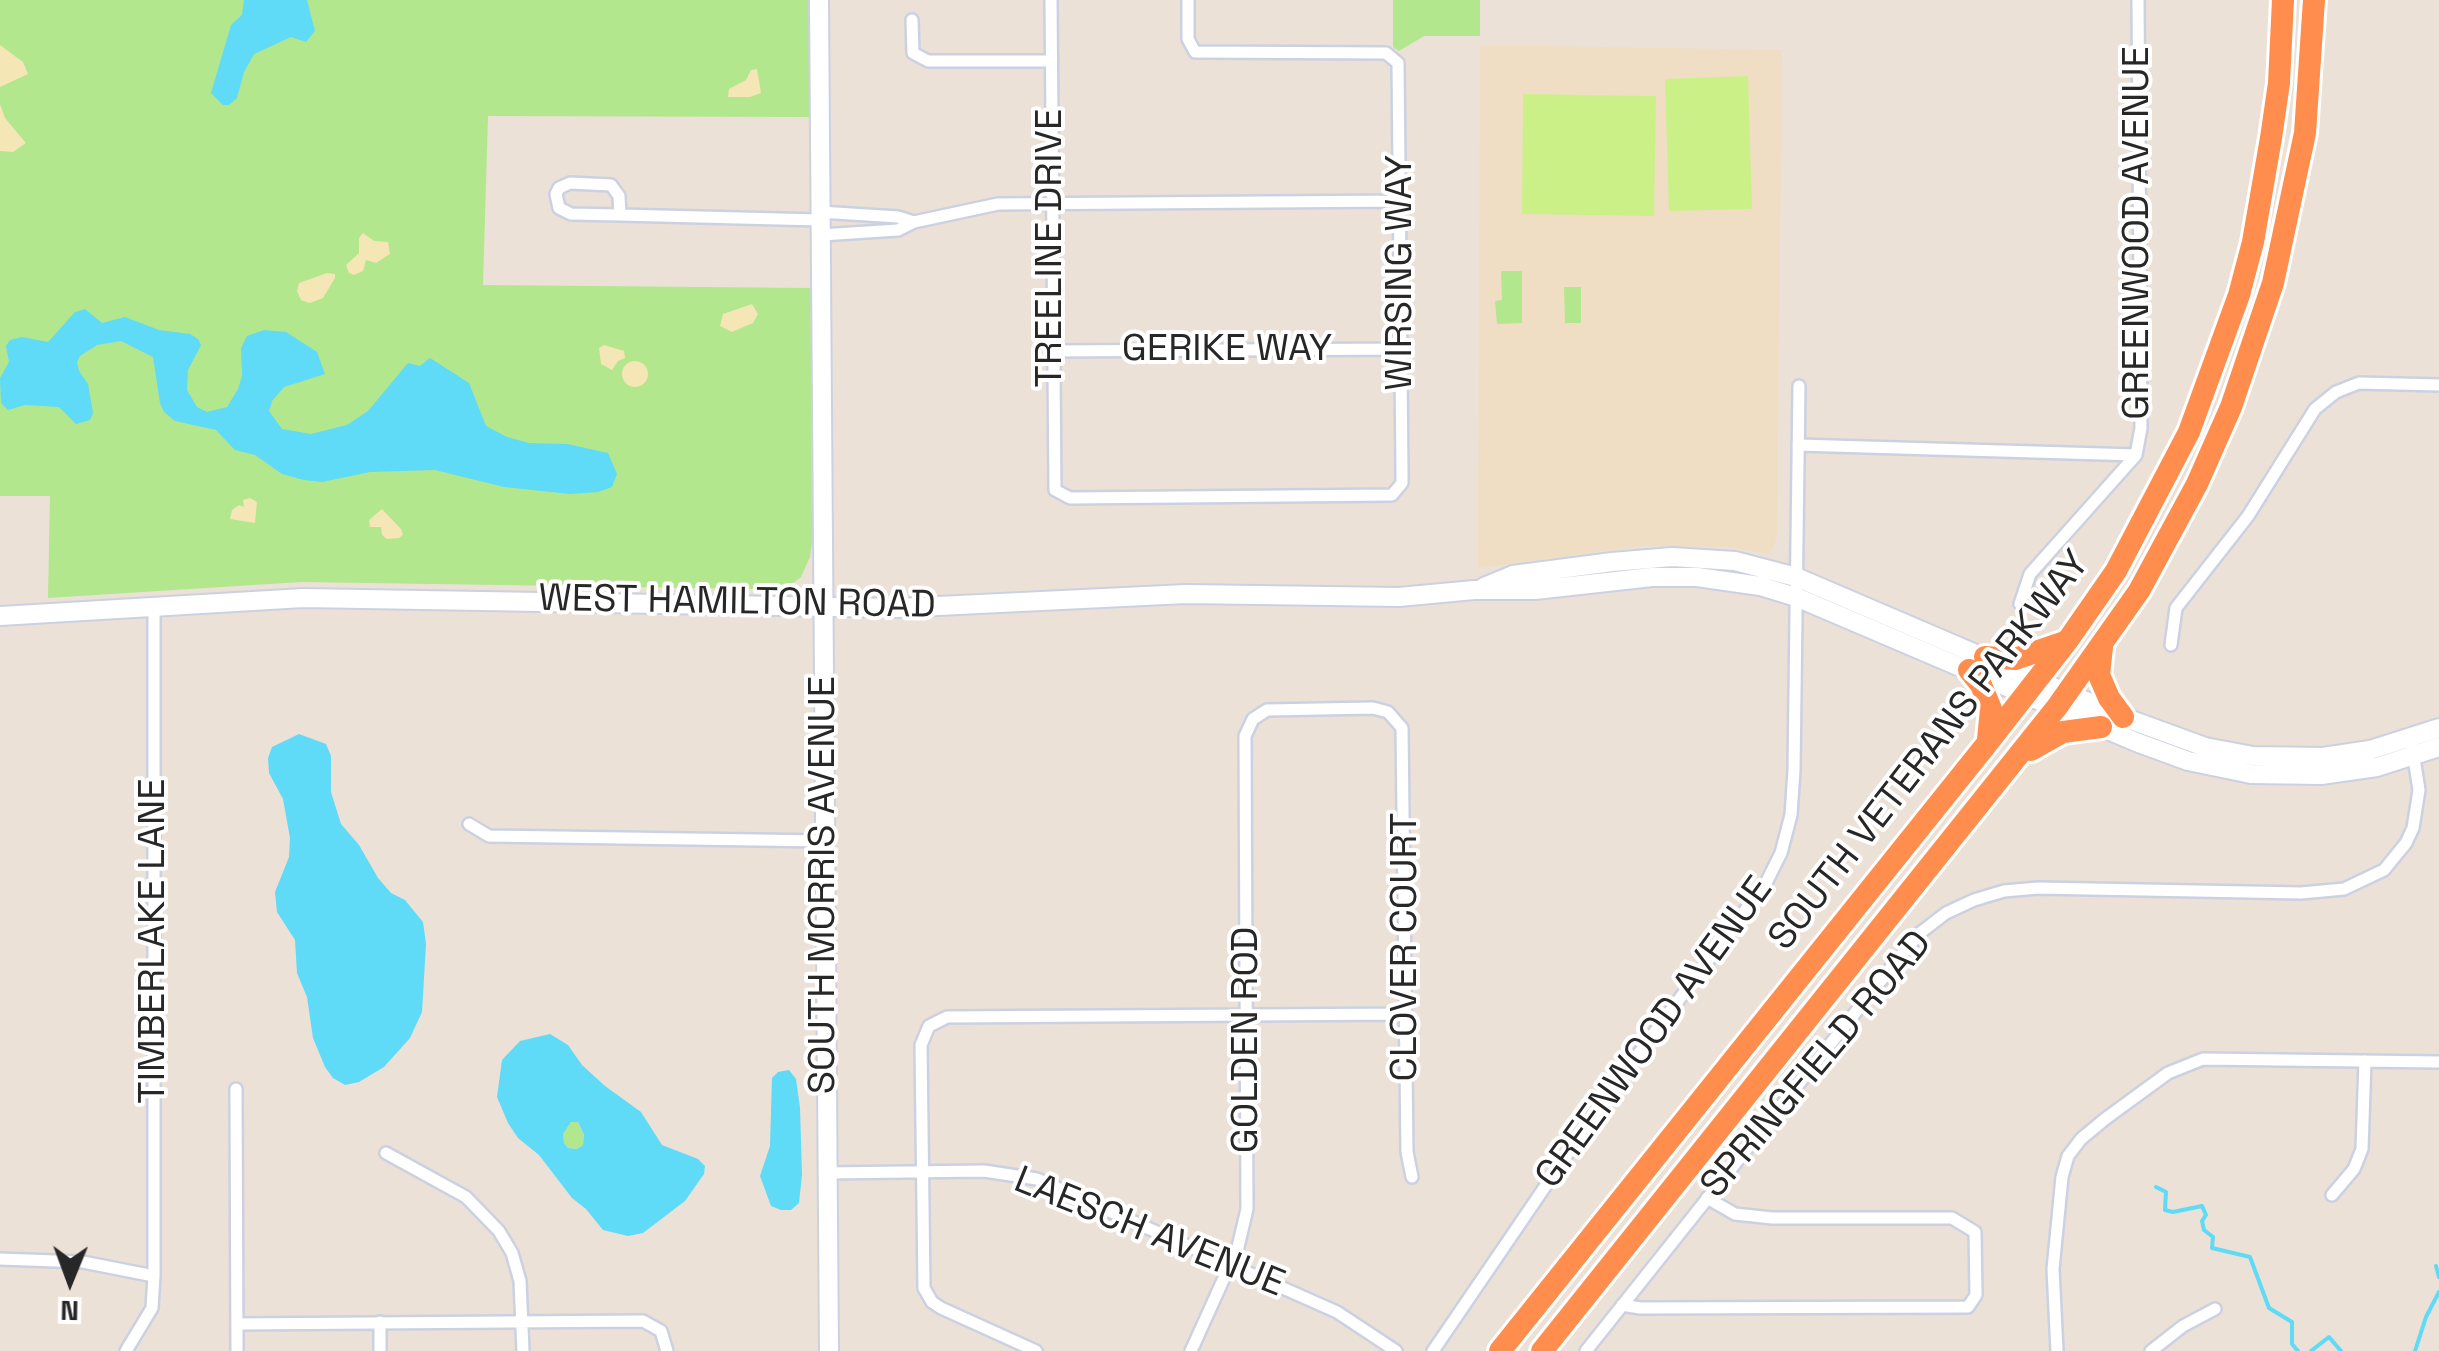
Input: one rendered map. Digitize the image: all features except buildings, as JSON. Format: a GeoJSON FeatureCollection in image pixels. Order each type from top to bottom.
{"type":"FeatureCollection","features":[{"type":"Feature","properties":{"kind":"highway","name":"SOUTH VETERANS PARKWAY"},"geometry":{"type":"LineString","coordinates":[[1500,1351],[1986,746],[2116,571],[2189,432],[2225,339],[2262,194],[2279,83],[2283,0]]}},
{"type":"Feature","properties":{"kind":"highway","name":"SOUTH VETERANS PARKWAY"},"geometry":{"type":"LineString","coordinates":[[1542,1351],[2012,764],[2102,647],[2139,591],[2232,406],[2274,279],[2291,207],[2310,86],[2314,0]]}},
{"type":"Feature","properties":{"kind":"highway"},"geometry":{"type":"LineString","coordinates":[[2310,86],[2323,0]]}},
{"type":"Feature","properties":{"kind":"highway"},"geometry":{"type":"LineString","coordinates":[[1986,746],[1991,709],[1977,663],[2015,658],[2068,640]]}},
{"type":"Feature","properties":{"kind":"highway"},"geometry":{"type":"LineString","coordinates":[[2012,764],[2063,732],[2112,722],[2109,698],[2099,675],[2102,647]]}},
{"type":"Feature","properties":{"kind":"main road","name":"SOUTH MORRIS AVENUE"},"geometry":{"type":"LineString","coordinates":[[819,0],[828,1351]]}},
{"type":"Feature","properties":{"kind":"main road","name":"WEST HAMILTON ROAD"},"geometry":{"type":"LineString","coordinates":[[1474,590],[1513,575],[1672,557],[1736,562],[1796,577],[2112,722],[2188,761],[2251,774],[2320,776],[2377,768],[2412,748]]}},
{"type":"Feature","properties":{"kind":"main road","name":"WEST HAMILTON ROAD"},"geometry":{"type":"LineString","coordinates":[[0,616],[320,598],[823,607],[982,605],[1155,595],[1399,597],[1697,576],[1760,586],[1796,597],[1977,663]]}},
{"type":"Feature","properties":{"kind":"main road"},"geometry":{"type":"LineString","coordinates":[[2412,748],[2439,728]]}},
{"type":"Feature","properties":{"kind":"main road"},"geometry":{"type":"LineString","coordinates":[[2412,748],[2439,747]]}},
{"type":"Feature","properties":{"kind":"street","name":"TREELINE DRIVE"},"geometry":{"type":"LineString","coordinates":[[1050,0],[1052,482],[1059,494]]}},
{"type":"Feature","properties":{"kind":"street","name":"WIRSING WAY"},"geometry":{"type":"LineString","coordinates":[[1059,494],[1070,498],[1385,497],[1398,491],[1402,482],[1400,72],[1393,56],[1196,52],[1188,39],[1188,0]]}},
{"type":"Feature","properties":{"kind":"street","name":"GREENWOOD AVENUE"},"geometry":{"type":"LineString","coordinates":[[2020,604],[2030,574],[2136,456],[2142,428],[2138,0]]}},
{"type":"Feature","properties":{"kind":"street"},"geometry":{"type":"LineString","coordinates":[[912,20],[913,53],[928,61],[1051,61]]}},
{"type":"Feature","properties":{"kind":"street"},"geometry":{"type":"LineString","coordinates":[[620,215],[619,196],[611,185],[570,183],[556,194],[556,202],[564,212],[620,215],[820,222],[898,216],[914,222]]}},
{"type":"Feature","properties":{"kind":"street"},"geometry":{"type":"LineString","coordinates":[[820,222],[876,233],[998,204],[1401,200]]}},
{"type":"Feature","properties":{"kind":"street","name":"GERIKE WAY"},"geometry":{"type":"LineString","coordinates":[[1052,351],[1402,348]]}},
{"type":"Feature","properties":{"kind":"street"},"geometry":{"type":"LineString","coordinates":[[2171,644],[2176,608],[2248,516],[2315,409],[2336,392],[2360,384],[2439,385]]}},
{"type":"Feature","properties":{"kind":"street","name":"GREENWOOD AVENUE"},"geometry":{"type":"LineString","coordinates":[[1432,1351],[1590,1120],[1774,868],[1789,828],[1792,801],[1800,386]]}},
{"type":"Feature","properties":{"kind":"street"},"geometry":{"type":"LineString","coordinates":[[1798,446],[2136,456]]}},
{"type":"Feature","properties":{"kind":"street","name":"TIMBERLAKE LANE"},"geometry":{"type":"LineString","coordinates":[[126,1351],[152,1308],[154,1276],[154,606]]}},
{"type":"Feature","properties":{"kind":"street","name":"GOLDEN ROD"},"geometry":{"type":"LineString","coordinates":[[1191,1351],[1242,1234],[1248,1196],[1246,736],[1253,719],[1272,710],[1373,708],[1396,719]]}},
{"type":"Feature","properties":{"kind":"street","name":"CLOVER COURT"},"geometry":{"type":"LineString","coordinates":[[1396,719],[1402,728],[1404,748],[1406,1152],[1412,1177]]}},
{"type":"Feature","properties":{"kind":"street","name":"SPRINGFIELD ROAD"},"geometry":{"type":"LineString","coordinates":[[1586,1351],[1894,964],[1920,933],[1946,914],[1974,900],[2038,888],[2301,893],[2344,889],[2384,870],[2406,843],[2413,828],[2419,790],[2412,748]]}},
{"type":"Feature","properties":{"kind":"street"},"geometry":{"type":"LineString","coordinates":[[469,824],[489,836],[824,841]]}},
{"type":"Feature","properties":{"kind":"street"},"geometry":{"type":"LineString","coordinates":[[1036,1351],[941,1308],[927,1296],[923,1282],[921,1045],[929,1026],[947,1017],[1406,1014]]}},
{"type":"Feature","properties":{"kind":"street"},"geometry":{"type":"LineString","coordinates":[[2056,1351],[2053,1269],[2059,1198],[2068,1156],[2105,1119],[2168,1073],[2219,1057],[2439,1062]]}},
{"type":"Feature","properties":{"kind":"street"},"geometry":{"type":"LineString","coordinates":[[2332,1195],[2354,1169],[2362,1149],[2366,1061]]}},
{"type":"Feature","properties":{"kind":"street"},"geometry":{"type":"LineString","coordinates":[[236,1089],[237,1351]]}},
{"type":"Feature","properties":{"kind":"street"},"geometry":{"type":"LineString","coordinates":[[386,1153],[456,1190],[492,1221],[506,1240],[523,1295],[524,1351]]}},
{"type":"Feature","properties":{"kind":"street","name":"LAESCH AVENUE"},"geometry":{"type":"LineString","coordinates":[[827,1173],[997,1171],[1037,1180],[1338,1312],[1396,1351]]}},
{"type":"Feature","properties":{"kind":"street"},"geometry":{"type":"LineString","coordinates":[[1622,1305],[1968,1307],[1976,1295],[1975,1232],[1952,1218],[1761,1217],[1722,1210],[1706,1198]]}},
{"type":"Feature","properties":{"kind":"street"},"geometry":{"type":"LineString","coordinates":[[0,1258],[82,1262],[154,1276]]}},
{"type":"Feature","properties":{"kind":"street"},"geometry":{"type":"LineString","coordinates":[[2150,1351],[2214,1309]]}},
{"type":"Feature","properties":{"kind":"street"},"geometry":{"type":"LineString","coordinates":[[237,1324],[643,1320],[658,1328],[667,1351]]}},
{"type":"Feature","properties":{"kind":"street"},"geometry":{"type":"LineString","coordinates":[[380,1322],[380,1351]]}},
{"type":"Feature","properties":{"kind":"shaded area"},"geometry":{"type":"Polygon","coordinates":[[[1480,45],[1782,50],[1777,537],[1770,554],[1728,547],[1642,546],[1478,568],[1480,45]]]}},
{"type":"Feature","properties":{"kind":"green space"},"geometry":{"type":"Polygon","coordinates":[[[0,0],[809,0],[810,117],[488,116],[483,285],[811,288],[812,542],[801,577],[793,583],[763,589],[301,582],[48,598],[50,496],[0,496],[0,0]]]}},
{"type":"Feature","properties":{"kind":"green space"},"geometry":{"type":"Polygon","coordinates":[[[1393,0],[1480,0],[1480,36],[1424,36],[1399,51],[1393,47],[1393,0]]]}},
{"type":"Feature","properties":{"kind":"green space"},"geometry":{"type":"Polygon","coordinates":[[[1748,76],[1752,209],[1669,211],[1665,79],[1748,76]]]}},
{"type":"Feature","properties":{"kind":"green space"},"geometry":{"type":"Polygon","coordinates":[[[1523,94],[1656,96],[1654,216],[1522,214],[1523,94]]]}},
{"type":"Feature","properties":{"kind":"green space"},"geometry":{"type":"Polygon","coordinates":[[[1501,271],[1522,271],[1522,323],[1497,324],[1495,301],[1502,300],[1501,271]]]}},
{"type":"Feature","properties":{"kind":"green space"},"geometry":{"type":"Polygon","coordinates":[[[1564,287],[1581,287],[1581,323],[1565,323],[1564,287]]]}},
{"type":"Feature","properties":{"kind":"green space"},"geometry":{"type":"Polygon","coordinates":[[[571,1122],[578,1122],[584,1136],[583,1145],[577,1149],[564,1143],[563,1134],[571,1122]]]}},
{"type":"Feature","properties":{"kind":"sand"},"geometry":{"type":"Polygon","coordinates":[[[0,45],[23,62],[28,74],[0,87],[0,45]]]}},
{"type":"Feature","properties":{"kind":"sand"},"geometry":{"type":"Polygon","coordinates":[[[757,69],[761,93],[728,97],[729,89],[757,69]]]}},
{"type":"Feature","properties":{"kind":"sand"},"geometry":{"type":"Polygon","coordinates":[[[0,104],[5,118],[26,143],[13,152],[0,151],[0,104]]]}},
{"type":"Feature","properties":{"kind":"sand"},"geometry":{"type":"Polygon","coordinates":[[[363,233],[374,241],[388,242],[390,254],[376,263],[366,260],[363,271],[354,275],[346,265],[359,253],[363,233]]]}},
{"type":"Feature","properties":{"kind":"sand"},"geometry":{"type":"Polygon","coordinates":[[[335,274],[335,278],[323,298],[310,303],[301,300],[299,283],[335,274]]]}},
{"type":"Feature","properties":{"kind":"sand"},"geometry":{"type":"Polygon","coordinates":[[[752,304],[758,314],[753,323],[732,332],[720,326],[723,314],[752,304]]]}},
{"type":"Feature","properties":{"kind":"sand"},"geometry":{"type":"Polygon","coordinates":[[[604,345],[624,351],[625,358],[612,370],[601,364],[599,348],[604,345]]]}},
{"type":"Feature","properties":{"kind":"sand"},"geometry":{"type":"Polygon","coordinates":[[[635,361],[644,365],[648,374],[644,383],[635,387],[626,383],[622,374],[626,365],[635,361]]]}},
{"type":"Feature","properties":{"kind":"sand"},"geometry":{"type":"Polygon","coordinates":[[[243,500],[257,502],[255,523],[230,519],[232,510],[239,505],[244,507],[243,500]]]}},
{"type":"Feature","properties":{"kind":"sand"},"geometry":{"type":"Polygon","coordinates":[[[382,509],[401,529],[403,535],[399,538],[387,539],[381,527],[370,527],[369,520],[382,509]]]}},
{"type":"Feature","properties":{"kind":"water"},"geometry":{"type":"Polygon","coordinates":[[[244,0],[307,0],[315,31],[306,42],[291,37],[254,54],[237,98],[223,105],[211,93],[231,25],[242,15],[244,0]]]}},
{"type":"Feature","properties":{"kind":"water"},"geometry":{"type":"Polygon","coordinates":[[[85,309],[102,323],[125,317],[198,339],[201,345],[188,370],[187,390],[197,407],[207,412],[227,407],[238,389],[242,376],[241,348],[247,336],[264,330],[286,332],[317,352],[325,374],[284,387],[272,401],[269,411],[282,429],[311,434],[347,425],[368,411],[408,363],[420,366],[430,358],[469,383],[486,426],[529,443],[567,444],[608,453],[617,474],[612,487],[570,494],[504,487],[435,470],[370,472],[322,482],[304,480],[282,474],[255,455],[235,450],[216,430],[175,421],[160,403],[153,357],[121,341],[97,345],[77,362],[88,384],[93,413],[90,420],[76,424],[59,407],[25,405],[8,410],[1,403],[0,378],[9,362],[6,346],[10,340],[22,337],[48,342],[75,312],[85,309]]]}},
{"type":"Feature","properties":{"kind":"water"},"geometry":{"type":"Polygon","coordinates":[[[299,734],[326,744],[331,756],[331,792],[341,824],[378,878],[391,893],[405,900],[423,922],[426,944],[422,1012],[410,1038],[384,1067],[359,1082],[345,1085],[325,1067],[313,1038],[307,997],[297,973],[295,940],[277,912],[275,892],[289,857],[290,838],[283,799],[269,773],[268,758],[272,747],[299,734]]]}},
{"type":"Feature","properties":{"kind":"water"},"geometry":{"type":"Polygon","coordinates":[[[550,1034],[568,1045],[582,1065],[641,1112],[662,1145],[698,1159],[705,1166],[704,1174],[685,1201],[643,1233],[628,1236],[603,1230],[508,1123],[497,1097],[502,1060],[520,1041],[550,1034]],[[571,1122],[563,1134],[568,1148],[583,1145],[584,1135],[578,1122],[571,1122]]]}},
{"type":"Feature","properties":{"kind":"water"},"geometry":{"type":"Polygon","coordinates":[[[789,1070],[796,1079],[800,1108],[802,1175],[799,1203],[791,1210],[781,1210],[771,1206],[760,1176],[770,1146],[772,1078],[789,1070]]]}},
{"type":"Feature","properties":{"kind":"waterway"},"geometry":{"type":"LineString","coordinates":[[2156,1187],[2166,1192],[2165,1210],[2202,1206],[2206,1215],[2202,1221],[2204,1230],[2213,1237],[2212,1248],[2250,1257],[2269,1308],[2292,1322],[2292,1344],[2298,1351]]}},
{"type":"Feature","properties":{"kind":"waterway"},"geometry":{"type":"LineString","coordinates":[[2436,1266],[2439,1277]]}},
{"type":"Feature","properties":{"kind":"waterway"},"geometry":{"type":"LineString","coordinates":[[2415,1351],[2439,1292]]}},
{"type":"Feature","properties":{"kind":"waterway"},"geometry":{"type":"LineString","coordinates":[[2311,1351],[2329,1337],[2341,1351]]}}]}
